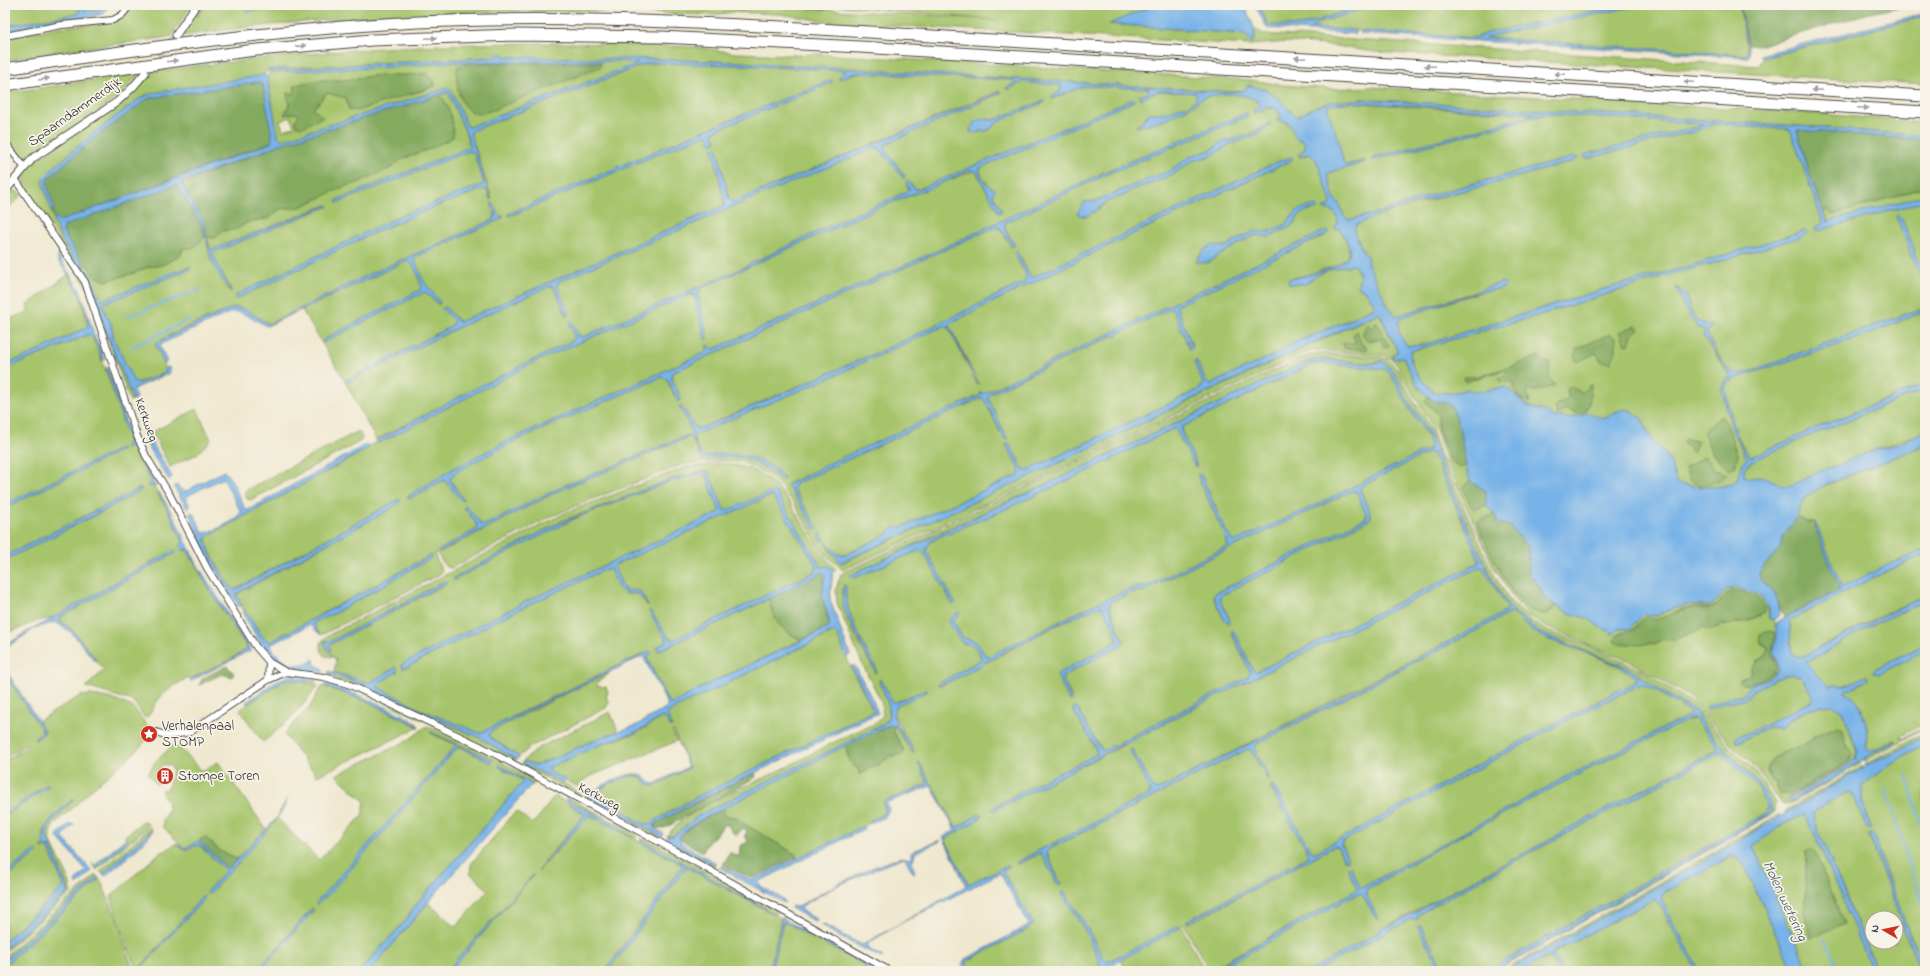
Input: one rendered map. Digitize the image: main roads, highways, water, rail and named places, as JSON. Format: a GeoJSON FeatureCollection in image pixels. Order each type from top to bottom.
{"type":"FeatureCollection","features":[{"type":"Feature","properties":{"kind":"highway"},"geometry":{"type":"LineString","coordinates":[[5,69],[146,48],[315,29],[420,22],[582,19],[660,21],[869,32],[1925,96]]}},
{"type":"Feature","properties":{"kind":"highway"},"geometry":{"type":"LineString","coordinates":[[5,85],[247,51],[372,40],[523,35],[661,37],[860,47],[1925,112]]}},
{"type":"Feature","properties":{"kind":"water"},"geometry":{"type":"Polygon","coordinates":[[[81,5],[85,5],[84,11],[98,10],[102,5],[108,5],[104,14],[5,31],[5,26],[76,14],[78,13],[81,5]]]}},
{"type":"Feature","properties":{"kind":"water"},"geometry":{"type":"Polygon","coordinates":[[[282,5],[301,5],[249,11],[247,13],[246,6],[248,6],[249,9],[282,5]]]}},
{"type":"Feature","properties":{"kind":"water"},"geometry":{"type":"Polygon","coordinates":[[[759,5],[827,5],[827,9],[759,5]]]}},
{"type":"Feature","properties":{"kind":"water"},"geometry":{"type":"Polygon","coordinates":[[[1154,5],[1244,5],[1253,24],[1255,34],[1254,39],[1252,43],[1244,34],[1109,24],[1154,5]]]}},
{"type":"Feature","properties":{"kind":"water"},"geometry":{"type":"Polygon","coordinates":[[[1255,5],[1259,5],[1268,25],[1301,26],[1363,5],[1375,5],[1315,24],[1311,28],[1355,30],[1355,34],[1267,28],[1255,5]]]}},
{"type":"Feature","properties":{"kind":"water"},"geometry":{"type":"Polygon","coordinates":[[[1625,5],[1641,5],[1486,38],[1746,55],[1748,53],[1748,47],[1740,5],[1750,55],[1748,57],[1361,34],[1361,31],[1475,38],[1487,33],[1625,5]]]}},
{"type":"Feature","properties":{"kind":"water"},"geometry":{"type":"Polygon","coordinates":[[[1925,13],[1925,16],[1762,58],[1760,55],[1925,13]]]}},
{"type":"Feature","properties":{"kind":"water"},"geometry":{"type":"Polygon","coordinates":[[[503,54],[507,57],[738,62],[1232,92],[1244,91],[1248,85],[1266,90],[1279,99],[1297,117],[1313,108],[1331,102],[1361,99],[1813,127],[1925,136],[1925,140],[1797,130],[1809,173],[1827,222],[1925,195],[1925,201],[1818,231],[1815,228],[1823,223],[1790,129],[1714,124],[1690,133],[1586,159],[1583,156],[1587,154],[1704,124],[1546,114],[1373,160],[1372,158],[1374,157],[1533,115],[1534,113],[1351,102],[1329,105],[1327,108],[1338,139],[1344,164],[1346,165],[1366,161],[1327,174],[1335,200],[1339,203],[1344,216],[1349,220],[1374,214],[1434,194],[1574,157],[1578,158],[1572,162],[1402,207],[1356,225],[1354,232],[1364,253],[1368,257],[1367,262],[1390,310],[1395,316],[1471,294],[1489,286],[1503,282],[1506,284],[1503,288],[1480,292],[1403,317],[1398,322],[1398,329],[1408,346],[1423,345],[1608,288],[1686,267],[1804,231],[1807,233],[1804,236],[1711,264],[1675,273],[1536,316],[1411,351],[1410,357],[1414,369],[1422,380],[1436,393],[1457,392],[1468,389],[1476,392],[1506,387],[1529,407],[1547,412],[1553,417],[1563,417],[1566,419],[1590,413],[1597,416],[1607,417],[1619,411],[1630,410],[1642,419],[1653,443],[1665,453],[1671,464],[1676,482],[1697,487],[1725,486],[1736,481],[1739,477],[1742,463],[1747,459],[1733,432],[1722,391],[1722,386],[1731,376],[1705,339],[1703,335],[1705,330],[1697,327],[1683,306],[1676,287],[1687,296],[1687,302],[1694,317],[1702,323],[1712,326],[1708,329],[1709,340],[1721,360],[1734,374],[1748,372],[1925,307],[1925,311],[1861,337],[1734,379],[1726,384],[1725,389],[1737,436],[1741,445],[1751,457],[1823,425],[1925,384],[1925,389],[1799,440],[1753,461],[1747,465],[1744,470],[1744,475],[1748,478],[1765,477],[1784,486],[1793,485],[1819,471],[1842,464],[1855,457],[1904,441],[1925,431],[1925,445],[1823,486],[1803,500],[1794,522],[1783,536],[1780,548],[1759,572],[1760,579],[1773,592],[1777,600],[1780,614],[1775,619],[1769,619],[1769,609],[1761,597],[1754,593],[1733,588],[1726,590],[1718,600],[1709,606],[1690,604],[1674,608],[1656,616],[1644,614],[1629,629],[1619,629],[1612,635],[1612,632],[1601,628],[1589,619],[1569,613],[1545,598],[1537,582],[1529,574],[1528,547],[1510,526],[1497,523],[1497,518],[1486,505],[1486,491],[1470,481],[1459,425],[1452,407],[1446,403],[1433,400],[1424,393],[1415,382],[1403,357],[1393,359],[1392,356],[1397,352],[1397,350],[1381,316],[1378,313],[1207,392],[1055,465],[840,563],[821,539],[819,535],[821,533],[833,551],[841,555],[845,555],[887,534],[893,528],[902,527],[1018,475],[1020,470],[1006,445],[1009,443],[1023,469],[1028,470],[1200,389],[1203,383],[1194,362],[1196,360],[1206,382],[1211,384],[1274,355],[1298,341],[1354,318],[1375,306],[1366,291],[1358,287],[1360,275],[1354,265],[1328,270],[1316,276],[1306,284],[1290,284],[1288,281],[1289,279],[1324,270],[1342,262],[1348,257],[1350,250],[1342,232],[1339,229],[1335,229],[1335,226],[1338,224],[1337,216],[1331,210],[1324,209],[1325,207],[1329,207],[1331,202],[1316,160],[1310,154],[1298,156],[1305,149],[1305,142],[1296,138],[1289,124],[1286,122],[1278,122],[1277,120],[1281,119],[1281,116],[1275,108],[1269,107],[1253,113],[1253,111],[1261,105],[1251,98],[1227,94],[1212,95],[1190,107],[1189,105],[1197,99],[1196,93],[1158,91],[1140,99],[1139,96],[1148,93],[1149,89],[1084,86],[1052,99],[1052,97],[1060,92],[1061,85],[1022,82],[1007,90],[1006,88],[1015,83],[1014,80],[860,73],[851,74],[840,79],[839,77],[846,71],[739,65],[647,63],[471,131],[491,199],[487,190],[483,189],[429,209],[382,229],[236,299],[234,296],[398,217],[484,184],[474,153],[470,151],[337,203],[337,200],[470,147],[466,133],[448,92],[281,144],[182,182],[182,186],[204,222],[209,247],[211,250],[328,205],[329,206],[212,253],[231,292],[211,260],[203,226],[176,185],[64,226],[63,231],[65,236],[91,277],[101,299],[106,299],[176,271],[191,267],[190,269],[103,304],[105,312],[111,323],[114,339],[134,382],[137,383],[150,380],[165,372],[165,369],[170,368],[170,373],[135,388],[133,391],[136,398],[133,400],[104,326],[93,289],[62,240],[54,222],[54,216],[60,221],[271,143],[272,137],[263,85],[259,82],[149,98],[93,139],[47,179],[54,209],[52,213],[43,183],[43,178],[50,171],[91,135],[139,99],[152,93],[264,75],[267,77],[278,136],[282,140],[447,88],[451,90],[467,126],[469,127],[638,63],[619,61],[454,62],[392,67],[270,72],[267,70],[492,57],[503,54]]]}},
{"type":"Feature","properties":{"kind":"water"},"geometry":{"type":"Polygon","coordinates":[[[831,80],[833,82],[714,131],[713,133],[716,142],[712,144],[707,135],[699,137],[527,209],[509,216],[508,214],[700,132],[831,80]]]}},
{"type":"Feature","properties":{"kind":"water"},"geometry":{"type":"Polygon","coordinates":[[[1000,92],[1001,93],[886,144],[885,149],[905,177],[903,178],[879,148],[876,148],[765,193],[560,281],[557,285],[569,313],[567,316],[554,287],[550,286],[455,329],[346,383],[345,381],[450,327],[454,321],[442,309],[445,307],[458,321],[461,321],[725,205],[713,148],[717,147],[729,199],[734,202],[1000,92]]]}},
{"type":"Feature","properties":{"kind":"water"},"geometry":{"type":"Polygon","coordinates":[[[1133,99],[1134,101],[1132,102],[980,168],[984,181],[995,189],[993,195],[1002,211],[999,213],[976,171],[971,170],[931,188],[878,208],[700,289],[698,296],[708,339],[705,339],[694,295],[691,294],[535,362],[387,439],[378,443],[376,441],[472,390],[574,340],[569,323],[571,321],[579,336],[583,337],[731,273],[840,221],[902,194],[909,190],[906,182],[908,181],[915,189],[919,189],[1133,99]]]}},
{"type":"Feature","properties":{"kind":"water"},"geometry":{"type":"Polygon","coordinates":[[[1045,100],[1045,102],[998,122],[989,130],[975,133],[970,132],[976,121],[983,119],[994,120],[1045,100]]]}},
{"type":"Feature","properties":{"kind":"water"},"geometry":{"type":"Polygon","coordinates":[[[1182,106],[1187,106],[1188,108],[1162,120],[1135,127],[1143,121],[1149,113],[1166,112],[1182,106]]]}},
{"type":"Feature","properties":{"kind":"water"},"geometry":{"type":"Polygon","coordinates":[[[1247,113],[1248,116],[1105,175],[1005,223],[1006,232],[1015,245],[1013,247],[1000,228],[993,228],[673,372],[671,376],[681,400],[678,402],[668,380],[662,377],[519,439],[453,474],[450,480],[463,499],[462,501],[444,480],[409,499],[407,497],[456,467],[507,441],[707,352],[707,345],[713,349],[716,348],[939,250],[1111,169],[1247,113]]]}},
{"type":"Feature","properties":{"kind":"water"},"geometry":{"type":"Polygon","coordinates":[[[1270,123],[1271,125],[1255,136],[1230,144],[1211,156],[1192,161],[1175,173],[1153,183],[1133,189],[1125,195],[1108,201],[1088,216],[1081,216],[1077,213],[1084,202],[1097,201],[1169,171],[1191,156],[1211,150],[1220,143],[1249,135],[1270,123]]]}},
{"type":"Feature","properties":{"kind":"water"},"geometry":{"type":"Polygon","coordinates":[[[1292,157],[1292,160],[1120,240],[952,322],[949,325],[978,385],[948,327],[944,326],[820,382],[694,435],[694,440],[701,455],[731,454],[756,459],[772,467],[784,479],[782,480],[753,461],[736,457],[701,459],[692,438],[689,437],[560,490],[439,552],[439,550],[477,529],[476,523],[464,507],[466,505],[481,524],[485,525],[561,487],[691,434],[692,431],[679,406],[680,405],[696,429],[709,425],[892,346],[1023,283],[1026,280],[1025,273],[1014,253],[1016,251],[1029,275],[1033,277],[1277,162],[1292,157]]]}},
{"type":"Feature","properties":{"kind":"water"},"geometry":{"type":"Polygon","coordinates":[[[491,203],[493,203],[499,216],[503,216],[503,218],[414,258],[424,282],[440,302],[439,304],[425,292],[322,343],[324,339],[420,290],[421,284],[417,274],[413,265],[408,260],[267,326],[240,312],[231,312],[161,344],[160,346],[167,362],[164,364],[155,343],[232,308],[242,308],[269,324],[372,273],[493,220],[496,216],[491,203]]]}},
{"type":"Feature","properties":{"kind":"water"},"geometry":{"type":"Polygon","coordinates":[[[1317,206],[1319,209],[1308,210],[1301,214],[1289,228],[1277,232],[1269,237],[1256,235],[1243,241],[1207,263],[1196,262],[1203,251],[1211,245],[1224,247],[1254,231],[1269,232],[1285,225],[1298,210],[1317,206]]]}},
{"type":"Feature","properties":{"kind":"water"},"geometry":{"type":"Polygon","coordinates":[[[1898,214],[1906,228],[1922,273],[1925,288],[1896,216],[1898,214]]]}},
{"type":"Feature","properties":{"kind":"water"},"geometry":{"type":"Polygon","coordinates":[[[1325,231],[1329,231],[1329,233],[1178,305],[1177,308],[1192,346],[1192,349],[1190,350],[1172,308],[1119,333],[1117,336],[1113,335],[991,393],[988,398],[1007,438],[1005,440],[984,399],[981,398],[795,484],[793,489],[816,525],[818,529],[816,530],[787,485],[832,462],[981,395],[980,392],[982,394],[985,393],[1325,231]]]}},
{"type":"Feature","properties":{"kind":"water"},"geometry":{"type":"Polygon","coordinates":[[[58,256],[80,290],[94,334],[105,360],[103,361],[90,334],[5,369],[5,363],[21,359],[88,327],[82,300],[74,283],[58,261],[58,256]]]}},
{"type":"Feature","properties":{"kind":"water"},"geometry":{"type":"Polygon","coordinates":[[[1317,359],[1372,364],[1383,361],[1395,374],[1408,401],[1428,430],[1444,472],[1486,567],[1511,609],[1540,633],[1629,668],[1653,686],[1698,713],[1698,717],[1715,739],[1761,788],[1767,797],[1771,813],[1499,968],[1492,971],[1486,971],[1766,813],[1768,808],[1756,786],[1721,752],[1524,856],[1419,914],[1417,920],[1411,919],[1316,971],[1310,971],[1379,932],[1383,926],[1386,928],[1604,810],[1715,752],[1717,750],[1717,746],[1695,719],[1692,718],[1550,789],[1433,851],[1367,889],[1366,894],[1379,920],[1375,917],[1362,894],[1359,893],[1219,969],[1211,970],[1355,891],[1357,888],[1348,869],[1349,866],[1351,867],[1360,887],[1363,887],[1566,777],[1690,715],[1690,712],[1680,705],[1643,685],[1639,685],[1574,717],[1342,842],[1341,844],[1347,857],[1347,861],[1344,860],[1338,847],[1335,846],[1187,923],[1188,920],[1307,857],[1308,852],[1276,798],[1271,785],[1273,785],[1310,849],[1314,853],[1637,681],[1634,675],[1611,662],[1543,637],[1527,627],[1514,614],[1510,613],[1255,745],[1256,754],[1266,771],[1268,780],[1252,752],[1248,749],[1049,849],[1046,853],[1061,885],[1058,885],[1041,853],[1016,864],[1018,861],[1150,794],[1150,790],[1130,751],[1131,748],[1154,789],[1158,790],[1341,698],[1507,611],[1507,607],[1483,568],[1480,567],[1215,697],[995,810],[992,809],[1022,791],[1097,754],[1095,747],[1073,710],[1074,707],[1077,708],[1103,751],[1248,677],[1250,672],[1231,630],[1235,632],[1252,668],[1256,672],[1479,563],[1479,559],[1433,454],[1429,452],[1362,486],[1360,490],[1371,518],[1220,596],[1221,603],[1229,617],[1229,624],[1224,619],[1214,598],[1214,594],[1366,518],[1366,514],[1356,491],[1352,491],[1222,552],[1144,591],[1132,592],[1111,602],[1109,607],[1124,642],[1063,676],[1072,701],[1069,700],[1057,674],[1118,641],[1112,623],[1101,606],[1063,622],[1017,645],[963,675],[938,686],[939,683],[981,660],[977,649],[973,645],[962,643],[950,625],[950,619],[958,612],[960,614],[953,622],[963,638],[975,641],[987,657],[1093,605],[1130,589],[1150,585],[1228,546],[1227,540],[1199,480],[1198,474],[1201,475],[1226,531],[1233,542],[1318,504],[1430,448],[1426,432],[1410,410],[1391,375],[1385,369],[1320,363],[1310,365],[1182,427],[1182,433],[1196,463],[1196,468],[1175,428],[1084,473],[986,518],[931,541],[926,550],[955,603],[953,605],[924,553],[920,550],[854,578],[850,575],[1295,367],[1317,359]]]}},
{"type":"Feature","properties":{"kind":"water"},"geometry":{"type":"Polygon","coordinates":[[[107,367],[113,381],[134,448],[125,447],[129,441],[106,368],[107,367]]]}},
{"type":"Feature","properties":{"kind":"water"},"geometry":{"type":"Polygon","coordinates":[[[138,405],[154,446],[172,477],[169,480],[149,449],[135,406],[138,405]]]}},
{"type":"Feature","properties":{"kind":"water"},"geometry":{"type":"Polygon","coordinates":[[[367,444],[369,448],[206,537],[206,541],[217,565],[231,587],[235,590],[399,499],[401,501],[389,510],[239,592],[236,596],[242,605],[239,607],[213,566],[189,514],[191,512],[194,514],[203,533],[213,531],[224,526],[241,512],[223,478],[187,496],[186,498],[190,506],[187,508],[174,487],[177,485],[184,492],[224,471],[232,481],[245,509],[248,510],[367,444]]]}},
{"type":"Feature","properties":{"kind":"water"},"geometry":{"type":"Polygon","coordinates":[[[121,448],[122,450],[5,508],[5,505],[8,503],[121,448]]]}},
{"type":"Feature","properties":{"kind":"water"},"geometry":{"type":"Polygon","coordinates":[[[136,453],[138,453],[156,486],[148,486],[150,481],[136,453]]]}},
{"type":"Feature","properties":{"kind":"water"},"geometry":{"type":"Polygon","coordinates":[[[706,471],[709,474],[725,511],[773,491],[776,492],[821,567],[829,566],[833,570],[830,600],[850,655],[846,657],[837,633],[831,633],[676,708],[667,714],[672,727],[666,719],[662,717],[637,732],[606,742],[548,768],[549,772],[565,779],[563,783],[523,764],[523,761],[535,765],[540,764],[599,738],[637,725],[667,707],[667,704],[643,656],[491,731],[489,735],[490,737],[519,757],[517,760],[480,738],[355,682],[328,673],[329,671],[369,683],[396,667],[398,671],[379,683],[378,687],[419,709],[480,733],[650,651],[652,653],[648,656],[648,660],[668,702],[672,704],[708,684],[828,628],[830,623],[822,596],[825,576],[822,572],[659,651],[657,648],[667,641],[649,612],[650,610],[669,638],[673,640],[816,571],[817,567],[772,495],[615,565],[614,567],[624,590],[640,591],[648,606],[638,594],[624,593],[618,587],[610,569],[606,569],[516,611],[403,669],[402,664],[529,600],[720,512],[706,475],[697,474],[669,482],[576,518],[454,580],[454,578],[555,525],[671,479],[706,471]]]}},
{"type":"Feature","properties":{"kind":"water"},"geometry":{"type":"Polygon","coordinates":[[[141,488],[142,490],[108,508],[5,560],[5,556],[141,488]]]}},
{"type":"Feature","properties":{"kind":"water"},"geometry":{"type":"Polygon","coordinates":[[[159,492],[173,515],[198,566],[251,650],[250,652],[247,652],[191,681],[190,679],[228,661],[247,649],[247,647],[211,592],[188,551],[185,549],[182,550],[180,547],[183,542],[158,493],[159,492]]]}},
{"type":"Feature","properties":{"kind":"water"},"geometry":{"type":"Polygon","coordinates":[[[1815,522],[1842,587],[1890,564],[1925,550],[1925,554],[1877,576],[1790,620],[1791,648],[1793,655],[1800,657],[1803,656],[1925,596],[1925,601],[1868,627],[1806,663],[1829,686],[1843,686],[1866,676],[1868,677],[1868,679],[1851,689],[1846,690],[1845,692],[1852,696],[1861,707],[1867,729],[1866,746],[1869,750],[1874,750],[1896,741],[1866,757],[1864,760],[1857,762],[1838,776],[1789,802],[1787,800],[1842,769],[1855,759],[1857,750],[1842,712],[1835,707],[1821,705],[1796,715],[1781,728],[1768,727],[1736,743],[1736,738],[1738,736],[1766,725],[1811,702],[1812,696],[1803,679],[1800,676],[1791,674],[1775,679],[1753,691],[1744,700],[1723,703],[1708,710],[1706,707],[1727,698],[1742,696],[1751,685],[1766,679],[1778,671],[1778,663],[1773,651],[1776,643],[1776,623],[1840,590],[1816,530],[1815,522]]]}},
{"type":"Feature","properties":{"kind":"water"},"geometry":{"type":"Polygon","coordinates":[[[176,550],[175,553],[60,617],[60,621],[73,631],[94,657],[95,661],[71,632],[55,622],[36,628],[5,648],[5,646],[36,626],[176,550]]]}},
{"type":"Feature","properties":{"kind":"water"},"geometry":{"type":"Polygon","coordinates":[[[432,555],[430,559],[335,613],[315,622],[314,625],[320,635],[310,625],[270,645],[274,652],[287,662],[286,665],[272,656],[266,649],[255,635],[242,612],[244,610],[263,637],[270,642],[432,555]]]}},
{"type":"Feature","properties":{"kind":"water"},"geometry":{"type":"Polygon","coordinates":[[[445,581],[448,582],[331,644],[329,646],[331,651],[328,652],[324,641],[329,642],[445,581]]]}},
{"type":"Feature","properties":{"kind":"water"},"geometry":{"type":"Polygon","coordinates":[[[844,584],[846,586],[847,606],[855,628],[876,668],[876,673],[848,619],[842,601],[844,584]]]}},
{"type":"Feature","properties":{"kind":"water"},"geometry":{"type":"Polygon","coordinates":[[[1925,644],[1925,650],[1879,674],[1874,673],[1873,671],[1875,669],[1925,644]]]}},
{"type":"Feature","properties":{"kind":"water"},"geometry":{"type":"Polygon","coordinates":[[[314,659],[314,664],[323,669],[323,672],[290,667],[291,664],[297,665],[309,663],[314,659]]]}},
{"type":"Feature","properties":{"kind":"water"},"geometry":{"type":"Polygon","coordinates":[[[851,666],[855,666],[878,713],[701,799],[655,824],[654,828],[664,834],[662,837],[586,796],[588,793],[607,783],[629,774],[641,775],[654,784],[688,767],[680,745],[689,768],[654,786],[638,776],[634,776],[616,781],[596,792],[599,797],[639,821],[646,824],[651,823],[700,795],[874,711],[851,666]]]}},
{"type":"Feature","properties":{"kind":"water"},"geometry":{"type":"Polygon","coordinates":[[[5,669],[43,728],[44,734],[35,740],[34,739],[42,733],[42,730],[7,677],[5,669]]]}},
{"type":"Feature","properties":{"kind":"water"},"geometry":{"type":"Polygon","coordinates":[[[290,676],[315,680],[316,682],[285,680],[247,704],[246,702],[278,680],[290,676]]]}},
{"type":"Feature","properties":{"kind":"water"},"geometry":{"type":"Polygon","coordinates":[[[879,680],[881,680],[893,703],[925,690],[928,691],[896,706],[894,712],[894,718],[900,730],[909,741],[914,753],[895,726],[890,725],[851,743],[697,822],[681,834],[679,839],[682,844],[716,863],[715,865],[666,840],[668,836],[673,836],[699,815],[884,724],[889,714],[889,708],[879,680]]]}},
{"type":"Feature","properties":{"kind":"water"},"geometry":{"type":"Polygon","coordinates":[[[326,683],[391,709],[414,721],[419,726],[366,701],[325,686],[326,683]]]}},
{"type":"Feature","properties":{"kind":"water"},"geometry":{"type":"Polygon","coordinates":[[[430,732],[493,760],[491,763],[459,746],[328,895],[317,905],[316,903],[455,747],[455,744],[430,732]]]}},
{"type":"Feature","properties":{"kind":"water"},"geometry":{"type":"Polygon","coordinates":[[[1925,734],[1925,747],[1922,745],[1884,768],[1862,786],[1862,800],[1871,828],[1867,829],[1851,792],[1843,794],[1813,813],[1814,820],[1864,940],[1864,950],[1868,950],[1877,971],[1873,971],[1866,956],[1815,835],[1804,815],[1784,824],[1753,846],[1809,971],[1793,971],[1745,867],[1738,859],[1731,856],[1689,878],[1676,887],[1665,891],[1662,895],[1662,901],[1700,971],[1697,971],[1660,905],[1655,899],[1554,952],[1553,956],[1563,971],[1560,971],[1548,956],[1521,971],[1507,971],[1735,843],[1861,769],[1863,770],[1866,764],[1868,765],[1904,748],[1925,734]]]}},
{"type":"Feature","properties":{"kind":"water"},"geometry":{"type":"Polygon","coordinates":[[[919,762],[955,826],[958,827],[978,815],[982,815],[976,821],[945,839],[968,884],[1009,865],[1009,867],[1003,870],[1004,874],[1033,924],[1026,930],[967,961],[966,964],[971,971],[967,971],[962,965],[964,960],[1029,925],[1000,873],[903,922],[868,943],[866,948],[882,956],[882,958],[840,937],[821,925],[822,924],[862,945],[966,886],[943,837],[955,830],[954,827],[931,786],[886,803],[889,809],[885,817],[870,823],[869,821],[884,814],[885,808],[883,802],[928,784],[918,763],[919,762]]]}},
{"type":"Feature","properties":{"kind":"water"},"geometry":{"type":"Polygon","coordinates":[[[499,765],[532,784],[370,971],[360,971],[407,919],[414,907],[523,782],[499,767],[499,765]]]}},
{"type":"Feature","properties":{"kind":"water"},"geometry":{"type":"Polygon","coordinates":[[[46,785],[49,786],[5,816],[5,814],[46,785]]]}},
{"type":"Feature","properties":{"kind":"water"},"geometry":{"type":"Polygon","coordinates":[[[287,798],[285,806],[277,818],[287,798]]]}},
{"type":"Feature","properties":{"kind":"water"},"geometry":{"type":"Polygon","coordinates":[[[73,799],[51,823],[46,834],[69,892],[5,949],[5,941],[48,903],[64,886],[48,847],[41,847],[47,825],[73,799]]]}},
{"type":"Feature","properties":{"kind":"water"},"geometry":{"type":"Polygon","coordinates":[[[566,799],[615,825],[634,838],[589,815],[538,871],[585,814],[566,801],[566,799]]]}},
{"type":"Feature","properties":{"kind":"water"},"geometry":{"type":"Polygon","coordinates":[[[277,818],[208,895],[206,892],[224,873],[225,870],[200,845],[184,850],[175,843],[185,848],[200,842],[228,869],[277,818]]]}},
{"type":"Feature","properties":{"kind":"water"},"geometry":{"type":"Polygon","coordinates":[[[70,824],[74,825],[62,837],[92,871],[77,885],[75,882],[86,870],[57,837],[58,834],[70,824]]]}},
{"type":"Feature","properties":{"kind":"water"},"geometry":{"type":"Polygon","coordinates":[[[863,826],[864,829],[758,882],[759,885],[783,899],[785,902],[784,903],[720,868],[721,866],[752,880],[863,826]]]}},
{"type":"Feature","properties":{"kind":"water"},"geometry":{"type":"Polygon","coordinates":[[[152,830],[151,834],[146,840],[132,853],[105,876],[103,874],[152,830]]]}},
{"type":"Feature","properties":{"kind":"water"},"geometry":{"type":"Polygon","coordinates":[[[1873,833],[1900,910],[1897,910],[1869,835],[1873,833]]]}},
{"type":"Feature","properties":{"kind":"water"},"geometry":{"type":"Polygon","coordinates":[[[126,838],[128,840],[97,867],[95,865],[126,838]]]}},
{"type":"Feature","properties":{"kind":"water"},"geometry":{"type":"Polygon","coordinates":[[[641,840],[774,914],[686,867],[608,971],[605,971],[683,865],[640,842],[641,840]]]}},
{"type":"Feature","properties":{"kind":"water"},"geometry":{"type":"Polygon","coordinates":[[[940,840],[941,841],[915,853],[912,864],[915,872],[913,873],[905,858],[899,859],[836,886],[800,907],[800,909],[817,920],[816,922],[791,908],[792,906],[797,907],[838,884],[874,867],[901,857],[911,859],[911,852],[940,840]]]}},
{"type":"Feature","properties":{"kind":"water"},"geometry":{"type":"Polygon","coordinates":[[[36,850],[37,853],[5,878],[5,874],[36,850]]]}},
{"type":"Feature","properties":{"kind":"water"},"geometry":{"type":"Polygon","coordinates":[[[534,874],[450,971],[446,971],[533,875],[534,874]]]}},
{"type":"Feature","properties":{"kind":"water"},"geometry":{"type":"Polygon","coordinates":[[[98,877],[99,879],[95,883],[5,965],[5,960],[98,877]]]}},
{"type":"Feature","properties":{"kind":"water"},"geometry":{"type":"Polygon","coordinates":[[[1064,891],[1085,924],[1103,958],[1107,962],[1178,926],[1180,928],[1111,965],[1094,971],[1094,969],[1099,966],[1100,962],[1083,927],[1061,893],[1064,891]]]}},
{"type":"Feature","properties":{"kind":"water"},"geometry":{"type":"Polygon","coordinates":[[[203,896],[205,898],[139,970],[139,969],[203,896]]]}},
{"type":"Feature","properties":{"kind":"water"},"geometry":{"type":"Polygon","coordinates":[[[313,908],[314,910],[260,971],[257,971],[313,908]]]}},
{"type":"Feature","properties":{"kind":"water"},"geometry":{"type":"Polygon","coordinates":[[[781,917],[808,933],[809,936],[786,922],[783,922],[771,971],[769,971],[781,922],[781,917]]]}},
{"type":"Feature","properties":{"kind":"water"},"geometry":{"type":"Polygon","coordinates":[[[1904,920],[1924,971],[1920,971],[1904,928],[1904,920]]]}},
{"type":"Feature","properties":{"kind":"water"},"geometry":{"type":"Polygon","coordinates":[[[1419,925],[1421,926],[1444,971],[1441,971],[1418,927],[1419,925]]]}},
{"type":"Feature","properties":{"kind":"water"},"geometry":{"type":"Polygon","coordinates":[[[815,936],[878,971],[870,969],[862,971],[865,968],[864,965],[814,938],[815,936]]]}},
{"type":"Feature","properties":{"kind":"water"},"geometry":{"type":"Polygon","coordinates":[[[701,962],[713,965],[720,971],[695,971],[694,964],[701,962]]]}},
{"type":"Feature","properties":{"kind":"waterway"},"geometry":{"type":"LineString","coordinates":[[127,317],[200,289]]}},
{"type":"Feature","properties":{"kind":"waterway"},"geometry":{"type":"LineString","coordinates":[[132,347],[189,320]]}},
{"type":"Feature","properties":{"kind":"waterway"},"geometry":{"type":"LineString","coordinates":[[1907,775],[1925,840]]}},
{"type":"Feature","properties":{"kind":"waterway"},"geometry":{"type":"LineString","coordinates":[[1885,788],[1925,911]]}},
{"type":"Feature","properties":{"kind":"waterway"},"geometry":{"type":"LineString","coordinates":[[1825,938],[1839,971]]}},
{"type":"Feature","properties":{"kind":"tunnel"},"geometry":{"type":"LineString","coordinates":[[152,65],[176,35]]}},
{"type":"Feature","properties":{"kind":"place","name":"Verhalenpaal STOMP"},"geometry":{"type":"Point","coordinates":[149,734]}},
{"type":"Feature","properties":{"kind":"place","name":"Stompe Toren"},"geometry":{"type":"Point","coordinates":[165,776]}},
{"type":"Feature","properties":{"kind":"water label","name":"Molen wetering"},"geometry":{"type":"Point","coordinates":[1785,901]}}]}
